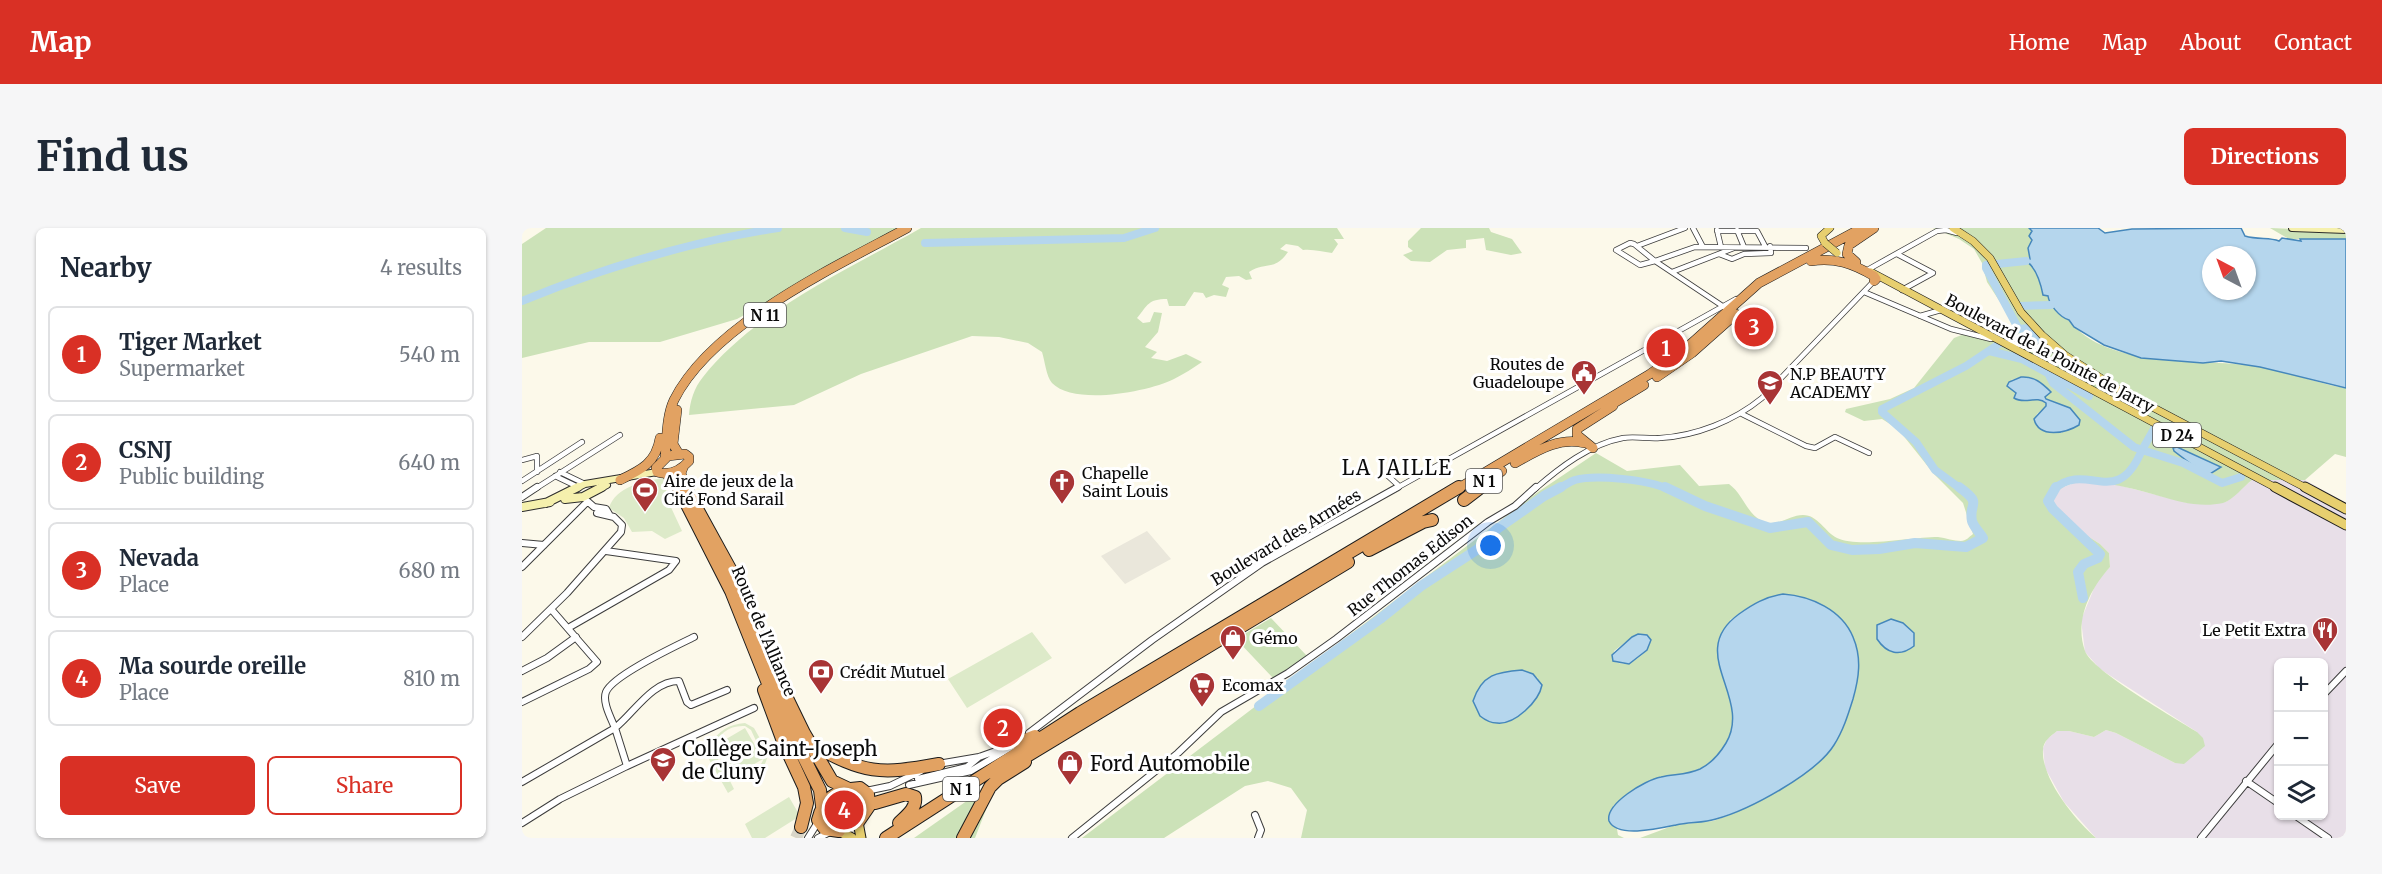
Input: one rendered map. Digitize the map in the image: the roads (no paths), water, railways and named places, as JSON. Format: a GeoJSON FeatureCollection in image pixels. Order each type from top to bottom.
{"type":"FeatureCollection","features":[{"type":"Feature","properties":{"kind":"highway","name":"N 11"},"geometry":{"type":"LineString","coordinates":[[661,467],[669,414],[676,395],[690,375],[715,348],[742,326],[815,279],[907,228]]}},
{"type":"Feature","properties":{"kind":"highway","name":"N 11"},"geometry":{"type":"LineString","coordinates":[[679,454],[673,444],[678,405],[697,374],[720,349],[782,303],[913,228]]}},
{"type":"Feature","properties":{"kind":"highway","name":"N 1"},"geometry":{"type":"LineString","coordinates":[[899,838],[1083,717],[1369,550],[1674,358],[1759,283],[1862,228]]}},
{"type":"Feature","properties":{"kind":"highway"},"geometry":{"type":"LineString","coordinates":[[1869,269],[1850,257],[1846,250],[1851,242],[1873,228]]}},
{"type":"Feature","properties":{"kind":"highway","name":"N 1"},"geometry":{"type":"LineString","coordinates":[[884,838],[1390,529],[1498,469],[1515,463],[1625,397],[1692,353],[1770,283],[1873,228]]}},
{"type":"Feature","properties":{"kind":"highway"},"geometry":{"type":"LineString","coordinates":[[1810,261],[1827,259],[1845,261],[1874,276],[1876,279],[1874,281]]}},
{"type":"Feature","properties":{"kind":"highway"},"geometry":{"type":"LineString","coordinates":[[1590,446],[1577,435],[1577,429],[1625,397]]}},
{"type":"Feature","properties":{"kind":"highway"},"geometry":{"type":"LineString","coordinates":[[618,480],[646,466],[655,458],[659,450],[661,428],[669,414]]}},
{"type":"Feature","properties":{"kind":"highway"},"geometry":{"type":"LineString","coordinates":[[1515,463],[1557,442],[1571,440],[1590,446]]}},
{"type":"Feature","properties":{"kind":"highway"},"geometry":{"type":"LineString","coordinates":[[661,467],[679,454]]}},
{"type":"Feature","properties":{"kind":"highway","name":"Route de l'Alliance"},"geometry":{"type":"LineString","coordinates":[[679,454],[689,457],[681,473],[684,485],[740,587],[768,659],[832,781],[847,788]]}},
{"type":"Feature","properties":{"kind":"highway"},"geometry":{"type":"LineString","coordinates":[[661,467],[683,468]]}},
{"type":"Feature","properties":{"kind":"highway","name":"Route de l'Alliance"},"geometry":{"type":"LineString","coordinates":[[661,467],[676,484],[731,591],[771,691],[820,790],[822,806]]}},
{"type":"Feature","properties":{"kind":"highway"},"geometry":{"type":"LineString","coordinates":[[1442,492],[1448,492],[1498,469]]}},
{"type":"Feature","properties":{"kind":"highway"},"geometry":{"type":"LineString","coordinates":[[1464,500],[1498,469]]}},
{"type":"Feature","properties":{"kind":"highway"},"geometry":{"type":"LineString","coordinates":[[1390,529],[1418,506]]}},
{"type":"Feature","properties":{"kind":"highway"},"geometry":{"type":"LineString","coordinates":[[1369,550],[1423,522],[1432,520]]}},
{"type":"Feature","properties":{"kind":"highway"},"geometry":{"type":"LineString","coordinates":[[745,627],[761,682],[784,744],[804,787],[807,803],[805,833]]}},
{"type":"Feature","properties":{"kind":"highway"},"geometry":{"type":"LineString","coordinates":[[1018,743],[1083,717]]}},
{"type":"Feature","properties":{"kind":"highway"},"geometry":{"type":"LineString","coordinates":[[963,838],[977,808],[998,779],[1083,717]]}},
{"type":"Feature","properties":{"kind":"highway"},"geometry":{"type":"LineString","coordinates":[[811,744],[843,763],[865,771],[893,772],[943,767]]}},
{"type":"Feature","properties":{"kind":"highway"},"geometry":{"type":"LineString","coordinates":[[841,834],[823,828],[818,820],[822,806],[833,795],[847,788],[864,791],[872,805]]}},
{"type":"Feature","properties":{"kind":"highway"},"geometry":{"type":"LineString","coordinates":[[858,822],[872,805],[906,794],[912,795],[916,799],[913,810],[884,838]]}},
{"type":"Feature","properties":{"kind":"main road","name":"Boulevard de la Pointe de Jarry"},"geometry":{"type":"LineString","coordinates":[[1830,228],[1821,236],[1825,243],[1837,253],[1929,304],[1935,311],[1993,337],[2345,525]]}},
{"type":"Feature","properties":{"kind":"main road","name":"Boulevard de la Pointe de Jarry"},"geometry":{"type":"LineString","coordinates":[[1953,228],[1977,245],[1995,264],[2021,311],[2037,330],[2074,362],[2094,376],[2346,509]]}},
{"type":"Feature","properties":{"kind":"main road"},"geometry":{"type":"LineString","coordinates":[[2292,228],[2346,230]]}},
{"type":"Feature","properties":{"kind":"main road"},"geometry":{"type":"LineString","coordinates":[[2134,412],[2152,418],[2157,416],[2149,405]]}},
{"type":"Feature","properties":{"kind":"main road"},"geometry":{"type":"LineString","coordinates":[[2172,432],[2160,423],[2161,419],[2167,418],[2184,424]]}},
{"type":"Feature","properties":{"kind":"main road"},"geometry":{"type":"LineString","coordinates":[[522,507],[546,503],[661,467]]}},
{"type":"Feature","properties":{"kind":"main road"},"geometry":{"type":"LineString","coordinates":[[858,822],[861,838]]}},
{"type":"Feature","properties":{"kind":"street"},"geometry":{"type":"LineString","coordinates":[[1637,246],[1686,228]]}},
{"type":"Feature","properties":{"kind":"street"},"geometry":{"type":"LineString","coordinates":[[1693,228],[1703,247]]}},
{"type":"Feature","properties":{"kind":"street"},"geometry":{"type":"LineString","coordinates":[[1719,254],[1732,259],[1744,254],[1771,253],[1757,231],[1717,230],[1720,247]]}},
{"type":"Feature","properties":{"kind":"street"},"geometry":{"type":"LineString","coordinates":[[1737,230],[1744,247]]}},
{"type":"Feature","properties":{"kind":"street"},"geometry":{"type":"LineString","coordinates":[[1869,269],[1937,231],[1946,230],[1977,245]]}},
{"type":"Feature","properties":{"kind":"street"},"geometry":{"type":"LineString","coordinates":[[1788,267],[1761,279],[1723,306],[1655,261],[1637,246],[1630,243],[1616,249],[1639,265],[1655,261],[1686,249],[1703,247],[1806,248]]}},
{"type":"Feature","properties":{"kind":"street"},"geometry":{"type":"LineString","coordinates":[[1671,272],[1738,247]]}},
{"type":"Feature","properties":{"kind":"street"},"geometry":{"type":"LineString","coordinates":[[1897,254],[1933,273],[1904,290]]}},
{"type":"Feature","properties":{"kind":"street","name":"Boulevard de la Pointe de Jarry"},"geometry":{"type":"LineString","coordinates":[[1869,269],[1993,337],[2010,344],[2052,349],[2074,362]]}},
{"type":"Feature","properties":{"kind":"street","name":"Rue Thomas Edison"},"geometry":{"type":"LineString","coordinates":[[1072,838],[1167,763],[1221,712],[1298,666],[1488,522],[1515,506],[1539,483],[1590,446],[1623,438],[1662,438],[1692,434],[1742,414],[1762,398],[1874,281]]}},
{"type":"Feature","properties":{"kind":"street"},"geometry":{"type":"LineString","coordinates":[[1864,292],[1951,329],[1993,337]]}},
{"type":"Feature","properties":{"kind":"street","name":"Boulevard des Armées"},"geometry":{"type":"LineString","coordinates":[[1018,743],[1237,579],[1399,486],[1705,317],[1722,311],[1723,306]]}},
{"type":"Feature","properties":{"kind":"street"},"geometry":{"type":"LineString","coordinates":[[1918,316],[1935,311],[1949,312]]}},
{"type":"Feature","properties":{"kind":"street"},"geometry":{"type":"LineString","coordinates":[[1742,414],[1806,446],[1815,448],[1835,437],[1869,453]]}},
{"type":"Feature","properties":{"kind":"street"},"geometry":{"type":"LineString","coordinates":[[522,497],[620,435]]}},
{"type":"Feature","properties":{"kind":"street"},"geometry":{"type":"LineString","coordinates":[[522,481],[582,442]]}},
{"type":"Feature","properties":{"kind":"street"},"geometry":{"type":"LineString","coordinates":[[522,460],[537,456],[537,472]]}},
{"type":"Feature","properties":{"kind":"street"},"geometry":{"type":"LineString","coordinates":[[522,637],[606,551],[622,527],[618,519],[603,512],[558,474]]}},
{"type":"Feature","properties":{"kind":"street"},"geometry":{"type":"LineString","coordinates":[[1387,475],[1399,486]]}},
{"type":"Feature","properties":{"kind":"street"},"geometry":{"type":"LineString","coordinates":[[522,567],[544,545],[581,492]]}},
{"type":"Feature","properties":{"kind":"street"},"geometry":{"type":"LineString","coordinates":[[522,543],[544,545]]}},
{"type":"Feature","properties":{"kind":"street"},"geometry":{"type":"LineString","coordinates":[[568,628],[669,570],[676,561],[606,551]]}},
{"type":"Feature","properties":{"kind":"street"},"geometry":{"type":"LineString","coordinates":[[522,702],[595,665],[596,658],[551,609]]}},
{"type":"Feature","properties":{"kind":"street"},"geometry":{"type":"LineString","coordinates":[[627,766],[605,699],[609,688],[628,674],[694,637]]}},
{"type":"Feature","properties":{"kind":"street"},"geometry":{"type":"LineString","coordinates":[[522,671],[547,658],[576,638]]}},
{"type":"Feature","properties":{"kind":"street"},"geometry":{"type":"LineString","coordinates":[[2328,690],[2346,670]]}},
{"type":"Feature","properties":{"kind":"street"},"geometry":{"type":"LineString","coordinates":[[522,782],[615,728],[655,690],[670,680],[679,681],[687,702],[691,705],[727,690]]}},
{"type":"Feature","properties":{"kind":"street"},"geometry":{"type":"LineString","coordinates":[[522,823],[560,799],[754,708]]}},
{"type":"Feature","properties":{"kind":"street","name":"Boulevard des Armées"},"geometry":{"type":"LineString","coordinates":[[982,756],[1032,731]]}},
{"type":"Feature","properties":{"kind":"street"},"geometry":{"type":"LineString","coordinates":[[864,791],[890,786],[1018,743]]}},
{"type":"Feature","properties":{"kind":"street"},"geometry":{"type":"LineString","coordinates":[[909,785],[971,771],[1018,743]]}},
{"type":"Feature","properties":{"kind":"street"},"geometry":{"type":"LineString","coordinates":[[2200,838],[2274,749]]}},
{"type":"Feature","properties":{"kind":"street"},"geometry":{"type":"LineString","coordinates":[[943,767],[969,767],[982,756]]}},
{"type":"Feature","properties":{"kind":"street"},"geometry":{"type":"LineString","coordinates":[[872,805],[930,773],[958,762]]}},
{"type":"Feature","properties":{"kind":"street"},"geometry":{"type":"LineString","coordinates":[[2246,781],[2274,800]]}},
{"type":"Feature","properties":{"kind":"street"},"geometry":{"type":"LineString","coordinates":[[1255,815],[1261,830],[1258,838]]}},
{"type":"Feature","properties":{"kind":"street"},"geometry":{"type":"LineString","coordinates":[[805,833],[818,820]]}},
{"type":"Feature","properties":{"kind":"street"},"geometry":{"type":"LineString","coordinates":[[2302,820],[2328,838]]}},
{"type":"Feature","properties":{"kind":"street"},"geometry":{"type":"LineString","coordinates":[[818,838],[841,834]]}},
{"type":"Feature","properties":{"kind":"water"},"geometry":{"type":"Polygon","coordinates":[[[2029,228],[2098,228],[2105,233],[2132,229],[2241,228],[2245,236],[2279,241],[2282,238],[2301,241],[2300,239],[2346,239],[2346,388],[2260,367],[2221,361],[2203,363],[2141,358],[2104,345],[2074,327],[2069,320],[2055,310],[2048,296],[2043,295],[2036,272],[2026,261],[2030,259],[2028,248],[2032,240],[2029,236],[2032,231],[2029,228]]]}},
{"type":"Feature","properties":{"kind":"water"},"geometry":{"type":"Polygon","coordinates":[[[2021,377],[2038,381],[2051,392],[2045,397],[2046,399],[2070,408],[2080,420],[2079,425],[2060,432],[2047,432],[2041,429],[2034,419],[2046,403],[2038,400],[2018,400],[2014,398],[2016,393],[2007,386],[2009,382],[2021,377]]]}},
{"type":"Feature","properties":{"kind":"water"},"geometry":{"type":"Polygon","coordinates":[[[2177,447],[2221,467],[2210,474],[2199,470],[2174,451],[2173,448],[2177,447]]]}},
{"type":"Feature","properties":{"kind":"water"},"geometry":{"type":"Polygon","coordinates":[[[1783,594],[1815,601],[1833,612],[1848,627],[1856,645],[1859,660],[1857,683],[1845,723],[1834,745],[1813,768],[1781,790],[1730,814],[1711,820],[1649,830],[1629,831],[1613,826],[1609,821],[1609,814],[1619,800],[1627,794],[1654,779],[1700,769],[1721,751],[1732,726],[1732,709],[1718,660],[1718,644],[1724,629],[1739,614],[1754,604],[1783,594]]]}},
{"type":"Feature","properties":{"kind":"water"},"geometry":{"type":"Polygon","coordinates":[[[1891,619],[1903,623],[1914,633],[1914,646],[1904,652],[1889,651],[1877,639],[1877,625],[1891,619]]]}},
{"type":"Feature","properties":{"kind":"water"},"geometry":{"type":"Polygon","coordinates":[[[1638,634],[1647,635],[1651,640],[1647,650],[1629,664],[1613,661],[1612,655],[1638,634]]]}},
{"type":"Feature","properties":{"kind":"water"},"geometry":{"type":"Polygon","coordinates":[[[1522,670],[1533,674],[1542,685],[1531,705],[1518,716],[1504,723],[1486,720],[1480,716],[1473,701],[1481,685],[1492,676],[1522,670]]]}},
{"type":"Feature","properties":{"kind":"waterway"},"geometry":{"type":"LineString","coordinates":[[522,301],[584,277],[648,257],[680,248],[778,228]]}},
{"type":"Feature","properties":{"kind":"waterway"},"geometry":{"type":"LineString","coordinates":[[845,228],[867,232]]}},
{"type":"Feature","properties":{"kind":"waterway"},"geometry":{"type":"LineString","coordinates":[[925,243],[1124,238],[1155,228]]}},
{"type":"Feature","properties":{"kind":"waterway"},"geometry":{"type":"LineString","coordinates":[[1997,264],[2026,261]]}},
{"type":"Feature","properties":{"kind":"waterway"},"geometry":{"type":"LineString","coordinates":[[1993,264],[1986,265],[1986,268],[2018,328],[2005,340]]}},
{"type":"Feature","properties":{"kind":"waterway"},"geometry":{"type":"LineString","coordinates":[[2020,306],[2051,305]]}},
{"type":"Feature","properties":{"kind":"waterway"},"geometry":{"type":"LineString","coordinates":[[2019,329],[2029,328],[2044,344]]}},
{"type":"Feature","properties":{"kind":"waterway"},"geometry":{"type":"LineString","coordinates":[[1961,489],[1935,470],[1916,442],[1882,412],[1882,409],[1966,366],[1999,344]]}},
{"type":"Feature","properties":{"kind":"waterway"},"geometry":{"type":"LineString","coordinates":[[1989,351],[2022,359],[2048,373]]}},
{"type":"Feature","properties":{"kind":"waterway"},"geometry":{"type":"LineString","coordinates":[[2048,373],[2089,396]]}},
{"type":"Feature","properties":{"kind":"waterway"},"geometry":{"type":"LineString","coordinates":[[2048,373],[2053,383],[2134,447],[2142,450]]}},
{"type":"Feature","properties":{"kind":"waterway"},"geometry":{"type":"LineString","coordinates":[[2142,450],[2154,429]]}},
{"type":"Feature","properties":{"kind":"waterway"},"geometry":{"type":"LineString","coordinates":[[2055,488],[2078,479],[2112,482],[2122,478],[2132,468],[2142,450]]}},
{"type":"Feature","properties":{"kind":"waterway"},"geometry":{"type":"LineString","coordinates":[[2142,450],[2183,463],[2222,483],[2241,477]]}},
{"type":"Feature","properties":{"kind":"waterway"},"geometry":{"type":"LineString","coordinates":[[1558,489],[1584,478],[1635,481],[1668,489]]}},
{"type":"Feature","properties":{"kind":"waterway"},"geometry":{"type":"LineString","coordinates":[[1259,706],[1380,619],[1421,586],[1478,549],[1497,529],[1544,496],[1561,487]]}},
{"type":"Feature","properties":{"kind":"waterway"},"geometry":{"type":"LineString","coordinates":[[1665,487],[1705,506],[1770,528],[1808,522],[1831,545],[1852,550],[1879,549],[1915,543],[1966,547],[1983,538],[1972,521],[1973,501],[1959,487]]}},
{"type":"Feature","properties":{"kind":"waterway"},"geometry":{"type":"LineString","coordinates":[[2055,488],[2048,501],[2053,509],[2100,554],[2098,558],[2084,564],[2078,572],[2083,598]]}},
{"type":"Feature","properties":{"kind":"tunnel"},"geometry":{"type":"LineString","coordinates":[[796,838],[801,827]]}},
{"type":"Feature","properties":{"kind":"place","name":"Nevada"},"geometry":{"type":"Point","coordinates":[1754,327]}},
{"type":"Feature","properties":{"kind":"place","name":"Tiger Market"},"geometry":{"type":"Point","coordinates":[1666,348]}},
{"type":"Feature","properties":{"kind":"place","name":"Routes de Guadeloupe"},"geometry":{"type":"Point","coordinates":[1584,396]}},
{"type":"Feature","properties":{"kind":"place","name":"N.P BEAUTY ACADEMY"},"geometry":{"type":"Point","coordinates":[1770,406]}},
{"type":"Feature","properties":{"kind":"place","name":"Chapelle Saint Louis"},"geometry":{"type":"Point","coordinates":[1062,505]}},
{"type":"Feature","properties":{"kind":"place","name":"Aire de jeux de la Cité Fond Sarail"},"geometry":{"type":"Point","coordinates":[645,513]}},
{"type":"Feature","properties":{"kind":"place","name":"Le Petit Extra"},"geometry":{"type":"Point","coordinates":[2325,653]}},
{"type":"Feature","properties":{"kind":"place","name":"Gémo"},"geometry":{"type":"Point","coordinates":[1233,661]}},
{"type":"Feature","properties":{"kind":"place","name":"Crédit Mutuel"},"geometry":{"type":"Point","coordinates":[821,695]}},
{"type":"Feature","properties":{"kind":"place","name":"Ecomax"},"geometry":{"type":"Point","coordinates":[1202,708]}},
{"type":"Feature","properties":{"kind":"place","name":"CSNJ"},"geometry":{"type":"Point","coordinates":[1003,728]}},
{"type":"Feature","properties":{"kind":"place","name":"Collège Saint-Joseph de Cluny"},"geometry":{"type":"Point","coordinates":[663,783]}},
{"type":"Feature","properties":{"kind":"place","name":"Ford Automobile"},"geometry":{"type":"Point","coordinates":[1070,786]}},
{"type":"Feature","properties":{"kind":"place","name":"Ma sourde oreille"},"geometry":{"type":"Point","coordinates":[844,810]}},
{"type":"Feature","properties":{"kind":"district","name":"LA JAILLE"},"geometry":{"type":"Point","coordinates":[1397,467]}}]}
